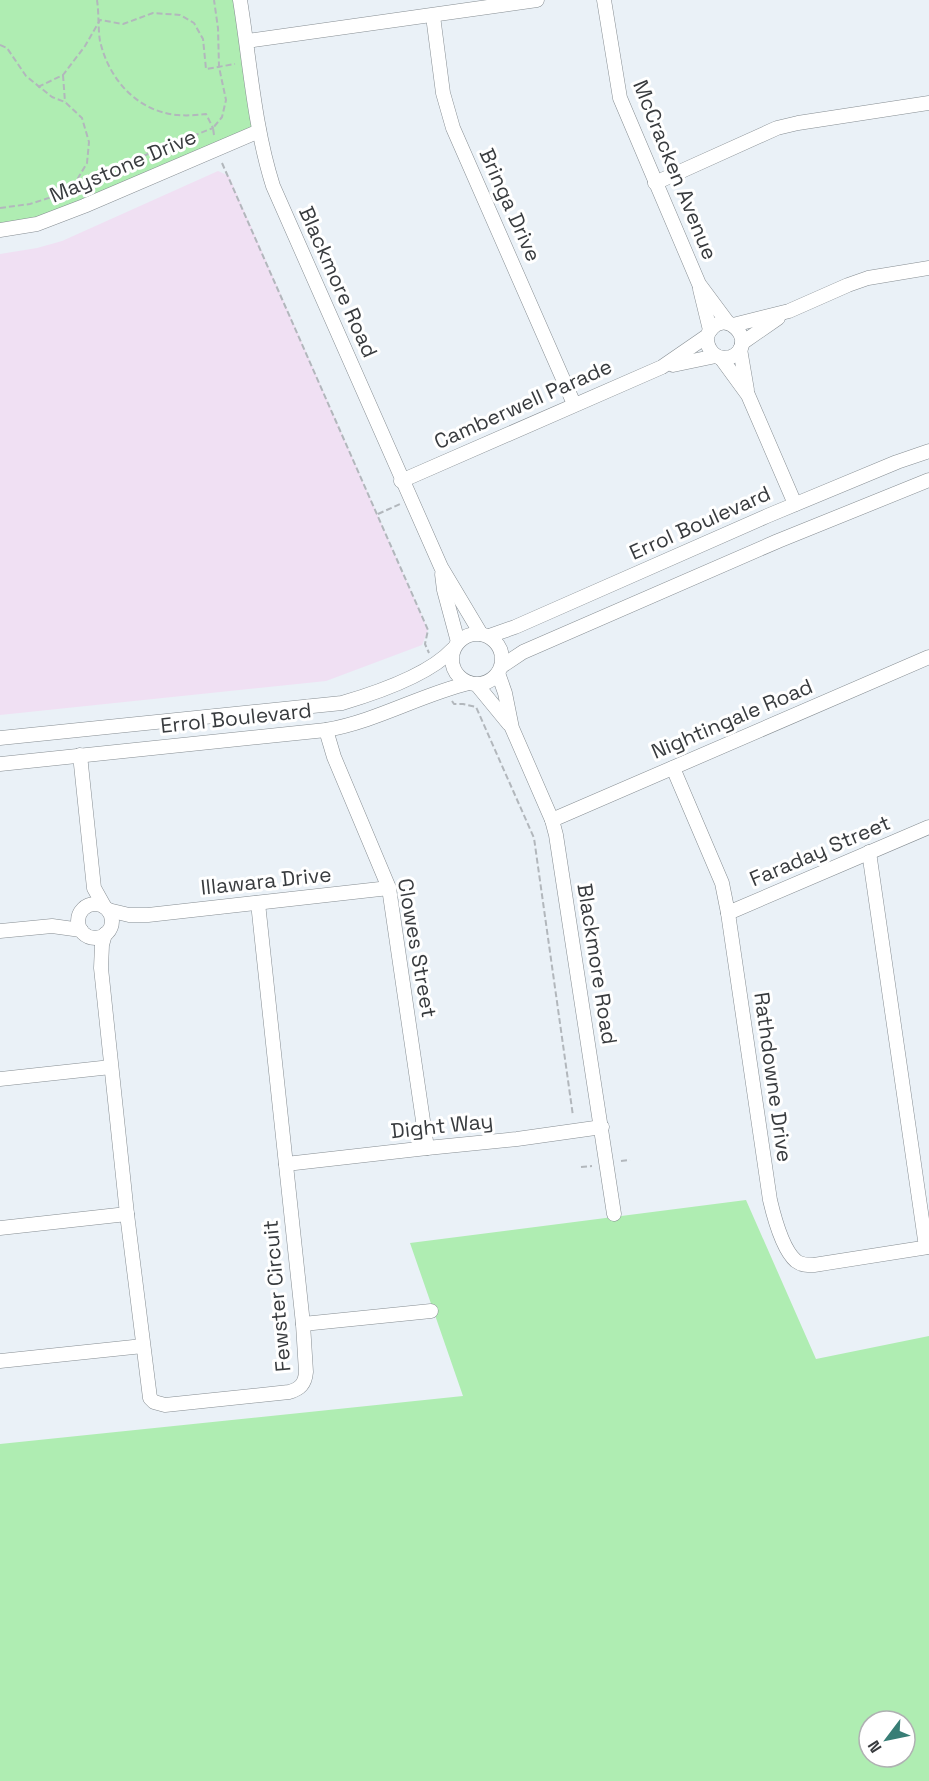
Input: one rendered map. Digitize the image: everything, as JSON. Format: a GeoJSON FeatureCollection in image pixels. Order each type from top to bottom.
{"type":"FeatureCollection","features":[{"type":"Feature","properties":{"kind":"street","name":"Blackmore Road"},"geometry":{"type":"LineString","coordinates":[[240,0],[259,131],[273,186],[441,567],[485,635]]}},
{"type":"Feature","properties":{"kind":"street"},"geometry":{"type":"LineString","coordinates":[[247,41],[537,0]]}},
{"type":"Feature","properties":{"kind":"street","name":"McCracken Avenue"},"geometry":{"type":"LineString","coordinates":[[604,0],[620,98],[699,284],[708,333]]}},
{"type":"Feature","properties":{"kind":"street","name":"Bringa Drive"},"geometry":{"type":"LineString","coordinates":[[433,16],[443,93],[453,128],[574,404]]}},
{"type":"Feature","properties":{"kind":"street"},"geometry":{"type":"LineString","coordinates":[[655,183],[777,128],[929,103]]}},
{"type":"Feature","properties":{"kind":"street","name":"Maystone Drive"},"geometry":{"type":"LineString","coordinates":[[0,230],[38,224],[84,207],[259,131]]}},
{"type":"Feature","properties":{"kind":"street"},"geometry":{"type":"LineString","coordinates":[[795,504],[748,395],[719,357],[708,348],[708,333],[719,323],[730,324],[789,311],[868,278],[929,268]]}},
{"type":"Feature","properties":{"kind":"street","name":"McCracken Avenue"},"geometry":{"type":"LineString","coordinates":[[699,284],[730,324]]}},
{"type":"Feature","properties":{"kind":"street"},"geometry":{"type":"LineString","coordinates":[[719,357],[732,356],[741,346],[789,311]]}},
{"type":"Feature","properties":{"kind":"street"},"geometry":{"type":"LineString","coordinates":[[730,324],[740,333],[748,395]]}},
{"type":"Feature","properties":{"kind":"street","name":"Camberwell Parade"},"geometry":{"type":"LineString","coordinates":[[662,367],[708,333]]}},
{"type":"Feature","properties":{"kind":"street","name":"Camberwell Parade"},"geometry":{"type":"LineString","coordinates":[[402,481],[662,367],[719,357]]}},
{"type":"Feature","properties":{"kind":"street","name":"Errol Boulevard"},"geometry":{"type":"LineString","coordinates":[[485,635],[515,627],[795,504],[929,451]]}},
{"type":"Feature","properties":{"kind":"street"},"geometry":{"type":"LineString","coordinates":[[500,669],[502,657],[500,649],[496,642],[485,635],[464,636],[455,646],[451,658],[456,674],[473,684],[485,683],[523,652],[778,541],[929,480]]}},
{"type":"Feature","properties":{"kind":"street","name":"Blackmore Road"},"geometry":{"type":"LineString","coordinates":[[441,567],[455,646]]}},
{"type":"Feature","properties":{"kind":"street","name":"Errol Boulevard"},"geometry":{"type":"LineString","coordinates":[[0,738],[342,703],[403,681],[443,660],[455,646]]}},
{"type":"Feature","properties":{"kind":"street","name":"Nightingale Road"},"geometry":{"type":"LineString","coordinates":[[552,820],[929,657]]}},
{"type":"Feature","properties":{"kind":"street","name":"Blackmore Road"},"geometry":{"type":"LineString","coordinates":[[500,669],[512,728],[552,820],[556,835],[614,1214]]}},
{"type":"Feature","properties":{"kind":"street","name":"Blackmore Road"},"geometry":{"type":"LineString","coordinates":[[473,684],[512,728]]}},
{"type":"Feature","properties":{"kind":"street","name":"Errol Boulevard"},"geometry":{"type":"LineString","coordinates":[[0,764],[326,730],[369,720],[446,689],[473,684]]}},
{"type":"Feature","properties":{"kind":"street","name":"Clowes Street"},"geometry":{"type":"LineString","coordinates":[[326,730],[334,757],[389,888],[427,1148]]}},
{"type":"Feature","properties":{"kind":"street"},"geometry":{"type":"LineString","coordinates":[[52,926],[95,938],[107,932],[112,920],[94,888],[80,755]]}},
{"type":"Feature","properties":{"kind":"street","name":"Rathdowne Drive"},"geometry":{"type":"LineString","coordinates":[[673,768],[722,883],[770,1200],[775,1221],[787,1250],[795,1260],[803,1265],[814,1265],[928,1247]]}},
{"type":"Feature","properties":{"kind":"street","name":"Faraday Street"},"geometry":{"type":"LineString","coordinates":[[728,913],[929,827]]}},
{"type":"Feature","properties":{"kind":"street"},"geometry":{"type":"LineString","coordinates":[[869,852],[928,1247]]}},
{"type":"Feature","properties":{"kind":"street"},"geometry":{"type":"LineString","coordinates":[[83,933],[78,920],[90,887],[91,861]]}},
{"type":"Feature","properties":{"kind":"street","name":"Illawara Drive"},"geometry":{"type":"LineString","coordinates":[[107,932],[129,919],[148,915],[389,888]]}},
{"type":"Feature","properties":{"kind":"street","name":"Fewster Circuit"},"geometry":{"type":"LineString","coordinates":[[107,932],[102,945],[101,968],[127,1214],[150,1398],[159,1404],[289,1392],[302,1386],[305,1380],[303,1324],[258,903]]}},
{"type":"Feature","properties":{"kind":"street"},"geometry":{"type":"LineString","coordinates":[[0,932],[52,926],[66,922],[93,904],[106,908]]}},
{"type":"Feature","properties":{"kind":"street","name":"Illawara Drive"},"geometry":{"type":"LineString","coordinates":[[106,908],[129,915],[148,915]]}},
{"type":"Feature","properties":{"kind":"street","name":"Fewster Circuit"},"geometry":{"type":"LineString","coordinates":[[83,933],[97,952],[101,968]]}},
{"type":"Feature","properties":{"kind":"street"},"geometry":{"type":"LineString","coordinates":[[0,1079],[111,1067]]}},
{"type":"Feature","properties":{"kind":"street","name":"Dight Way"},"geometry":{"type":"LineString","coordinates":[[286,1164],[517,1139],[602,1127]]}},
{"type":"Feature","properties":{"kind":"street"},"geometry":{"type":"LineString","coordinates":[[0,1228],[127,1214]]}},
{"type":"Feature","properties":{"kind":"street"},"geometry":{"type":"LineString","coordinates":[[303,1324],[431,1311]]}},
{"type":"Feature","properties":{"kind":"street"},"geometry":{"type":"LineString","coordinates":[[0,1361],[143,1346]]}},
{"type":"Feature","properties":{"kind":"path"},"geometry":{"type":"LineString","coordinates":[[98,0],[100,40],[108,65],[122,88],[146,107],[177,115],[206,114],[213,128],[216,149],[428,630],[425,644],[434,664]]}},
{"type":"Feature","properties":{"kind":"path"},"geometry":{"type":"LineString","coordinates":[[0,208],[30,204],[81,186],[150,153],[213,128],[222,117],[226,100],[219,67],[218,28],[214,0]]}},
{"type":"Feature","properties":{"kind":"path"},"geometry":{"type":"LineString","coordinates":[[100,20],[123,24],[153,13],[180,15],[194,23],[203,39],[206,69],[249,62]]}},
{"type":"Feature","properties":{"kind":"path"},"geometry":{"type":"LineString","coordinates":[[38,87],[63,75],[86,46],[100,20]]}},
{"type":"Feature","properties":{"kind":"path"},"geometry":{"type":"LineString","coordinates":[[0,45],[7,48],[26,76],[38,87],[52,97],[65,102],[82,118],[89,142],[87,163],[78,178],[84,207]]}},
{"type":"Feature","properties":{"kind":"path"},"geometry":{"type":"LineString","coordinates":[[63,75],[65,102]]}},
{"type":"Feature","properties":{"kind":"path"},"geometry":{"type":"LineString","coordinates":[[378,514],[410,500]]}},
{"type":"Feature","properties":{"kind":"path"},"geometry":{"type":"LineString","coordinates":[[446,689],[454,704],[476,707],[534,838],[575,1131]]}},
{"type":"Feature","properties":{"kind":"shaded area"},"geometry":{"type":"Polygon","coordinates":[[[218,171],[229,176],[428,630],[422,645],[326,681],[0,715],[0,254],[62,241],[218,171]]]}},
{"type":"Feature","properties":{"kind":"green space"},"geometry":{"type":"Polygon","coordinates":[[[0,0],[240,0],[259,131],[84,206],[0,230],[0,0]]]}},
{"type":"Feature","properties":{"kind":"green space"},"geometry":{"type":"Polygon","coordinates":[[[746,1200],[816,1359],[929,1336],[929,1781],[0,1781],[0,1444],[463,1396],[410,1243],[746,1200]]]}}]}
